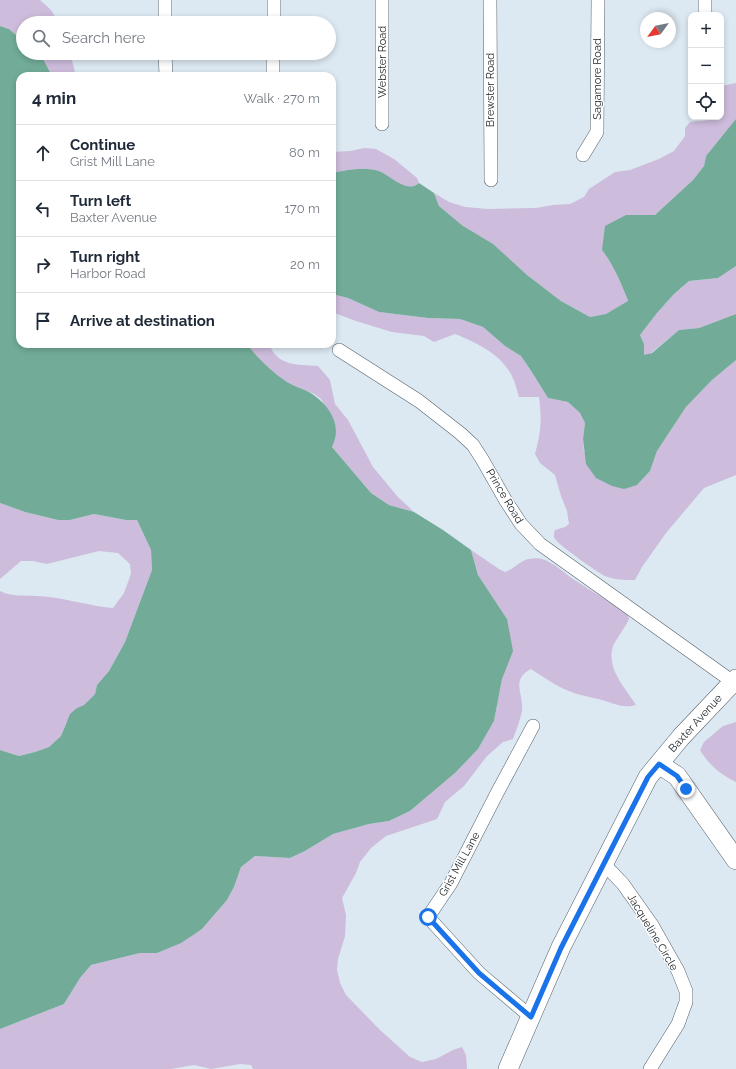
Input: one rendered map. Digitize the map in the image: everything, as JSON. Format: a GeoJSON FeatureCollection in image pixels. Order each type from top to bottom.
{"type":"FeatureCollection","features":[{"type":"Feature","properties":{"kind":"street"},"geometry":{"type":"LineString","coordinates":[[165,0],[165,16]]}},
{"type":"Feature","properties":{"kind":"street"},"geometry":{"type":"LineString","coordinates":[[274,0],[274,16]]}},
{"type":"Feature","properties":{"kind":"street","name":"Webster Road"},"geometry":{"type":"LineString","coordinates":[[382,0],[382,124]]}},
{"type":"Feature","properties":{"kind":"street","name":"Brewster Road"},"geometry":{"type":"LineString","coordinates":[[490,0],[491,180]]}},
{"type":"Feature","properties":{"kind":"street","name":"Sagamore Road"},"geometry":{"type":"LineString","coordinates":[[583,155],[597,132],[598,0]]}},
{"type":"Feature","properties":{"kind":"street"},"geometry":{"type":"LineString","coordinates":[[705,0],[705,12]]}},
{"type":"Feature","properties":{"kind":"street"},"geometry":{"type":"LineString","coordinates":[[165,60],[166,72]]}},
{"type":"Feature","properties":{"kind":"street"},"geometry":{"type":"LineString","coordinates":[[273,60],[273,72]]}},
{"type":"Feature","properties":{"kind":"street","name":"Prince Road"},"geometry":{"type":"LineString","coordinates":[[339,350],[419,401],[473,445],[521,524],[540,544],[735,680]]}},
{"type":"Feature","properties":{"kind":"street","name":"Baxter Avenue"},"geometry":{"type":"LineString","coordinates":[[508,1069],[561,948],[648,777],[681,737],[735,680]]}},
{"type":"Feature","properties":{"kind":"street","name":"Grist Mill Lane"},"geometry":{"type":"LineString","coordinates":[[531,1017],[479,973],[428,917],[451,883],[533,726]]}},
{"type":"Feature","properties":{"kind":"street"},"geometry":{"type":"LineString","coordinates":[[659,764],[677,776],[736,860]]}},
{"type":"Feature","properties":{"kind":"street","name":"Jacqueline Circle"},"geometry":{"type":"LineString","coordinates":[[604,864],[623,884],[652,925],[678,971],[686,991],[686,1002],[678,1024],[650,1069]]}},
{"type":"Feature","properties":{"kind":"shaded area"},"geometry":{"type":"Polygon","coordinates":[[[0,0],[40,0],[51,10],[55,16],[16,16],[16,35],[9,29],[0,26],[0,0]]]}},
{"type":"Feature","properties":{"kind":"shaded area"},"geometry":{"type":"Polygon","coordinates":[[[0,26],[9,29],[16,35],[16,60],[44,60],[50,72],[16,72],[16,348],[250,348],[260,360],[276,374],[287,382],[313,394],[323,403],[334,419],[336,436],[332,447],[371,493],[389,505],[414,512],[471,550],[478,575],[507,619],[513,651],[502,679],[494,721],[478,749],[455,773],[410,811],[389,821],[369,824],[333,834],[290,858],[255,856],[241,867],[234,887],[227,900],[202,929],[181,943],[157,953],[140,953],[91,965],[80,978],[64,1004],[0,1029],[0,750],[19,756],[49,747],[61,736],[70,714],[77,708],[84,705],[95,694],[97,685],[109,671],[125,642],[152,570],[151,550],[137,520],[126,520],[94,514],[70,520],[58,520],[25,512],[0,503],[0,26]]]}},
{"type":"Feature","properties":{"kind":"shaded area"},"geometry":{"type":"Polygon","coordinates":[[[44,60],[72,60],[75,72],[50,72],[44,60]]]}},
{"type":"Feature","properties":{"kind":"shaded area"},"geometry":{"type":"Polygon","coordinates":[[[736,83],[736,121],[706,156],[704,166],[693,180],[655,215],[626,215],[602,250],[617,275],[628,302],[606,314],[590,317],[561,301],[439,206],[434,193],[449,202],[465,207],[488,209],[536,208],[570,204],[584,197],[589,189],[615,172],[630,170],[659,159],[674,151],[685,136],[685,128],[690,122],[724,120],[724,85],[736,83]]]}},
{"type":"Feature","properties":{"kind":"shaded area"},"geometry":{"type":"Polygon","coordinates":[[[736,119],[736,266],[718,278],[689,281],[674,294],[640,335],[644,344],[644,355],[652,353],[679,330],[699,328],[736,314],[736,360],[712,380],[686,407],[657,451],[650,471],[637,485],[624,489],[612,486],[596,478],[586,464],[583,439],[585,423],[580,413],[568,402],[548,398],[521,356],[505,346],[483,327],[460,319],[428,318],[379,312],[348,298],[336,295],[336,172],[354,169],[369,169],[384,173],[404,185],[414,186],[419,183],[434,193],[439,206],[463,226],[493,244],[527,275],[561,301],[590,317],[606,314],[628,301],[614,268],[602,250],[605,226],[626,215],[655,215],[693,180],[704,166],[706,156],[736,119]]]}},
{"type":"Feature","properties":{"kind":"shaded area"},"geometry":{"type":"Polygon","coordinates":[[[364,148],[376,149],[394,159],[417,178],[419,183],[414,186],[404,185],[384,173],[370,169],[354,169],[336,172],[336,152],[351,151],[364,148]]]}},
{"type":"Feature","properties":{"kind":"shaded area"},"geometry":{"type":"Polygon","coordinates":[[[736,266],[736,314],[699,328],[679,330],[651,353],[644,356],[644,344],[640,335],[674,294],[689,281],[718,278],[736,266]]]}},
{"type":"Feature","properties":{"kind":"shaded area"},"geometry":{"type":"Polygon","coordinates":[[[336,295],[348,298],[379,312],[428,318],[460,319],[483,327],[505,346],[521,356],[548,398],[568,402],[580,413],[585,423],[583,439],[584,452],[637,485],[650,471],[657,451],[686,407],[712,380],[736,360],[736,475],[704,488],[666,533],[642,567],[635,580],[616,579],[605,576],[571,553],[554,538],[555,530],[569,524],[567,511],[555,475],[540,463],[535,454],[539,439],[540,426],[539,397],[519,397],[512,376],[502,361],[488,350],[472,341],[455,334],[434,342],[424,336],[392,332],[336,314],[336,295]]]}},
{"type":"Feature","properties":{"kind":"shaded area"},"geometry":{"type":"Polygon","coordinates":[[[250,348],[271,348],[283,361],[318,366],[330,380],[335,404],[348,420],[373,467],[397,496],[414,512],[389,505],[371,493],[332,447],[336,433],[321,399],[314,394],[287,382],[270,370],[250,348]]]}},
{"type":"Feature","properties":{"kind":"shaded area"},"geometry":{"type":"Polygon","coordinates":[[[0,503],[25,512],[58,520],[70,520],[94,514],[126,520],[137,520],[151,550],[152,570],[125,642],[109,671],[97,685],[95,694],[84,705],[77,708],[66,723],[61,736],[49,747],[19,756],[0,750],[0,591],[13,595],[47,597],[113,608],[124,593],[131,574],[130,564],[118,553],[99,551],[47,564],[33,561],[21,561],[0,579],[0,503]]]}},
{"type":"Feature","properties":{"kind":"shaded area"},"geometry":{"type":"Polygon","coordinates":[[[471,550],[505,572],[532,558],[547,561],[628,615],[629,619],[613,646],[612,662],[614,670],[636,705],[621,706],[579,695],[553,683],[531,669],[525,673],[519,683],[522,711],[513,739],[503,742],[487,756],[464,786],[445,802],[437,819],[386,836],[371,848],[360,862],[356,873],[342,898],[346,915],[345,936],[338,959],[337,970],[340,983],[346,995],[380,1030],[410,1057],[422,1062],[436,1059],[462,1047],[466,1055],[467,1069],[253,1069],[251,1065],[240,1064],[211,1069],[194,1065],[171,1069],[0,1069],[0,1029],[64,1004],[80,978],[91,965],[140,953],[157,953],[202,929],[227,900],[234,887],[241,867],[255,856],[290,858],[333,834],[369,824],[389,821],[410,811],[455,773],[478,749],[494,721],[505,669],[507,619],[478,575],[471,550]]]}},
{"type":"Feature","properties":{"kind":"shaded area"},"geometry":{"type":"Polygon","coordinates":[[[736,722],[736,782],[715,769],[700,750],[704,742],[723,726],[736,722]]]}},
{"type":"Feature","properties":{"kind":"route"},"geometry":{"type":"LineString","coordinates":[[428,917],[479,973],[531,1017],[561,948],[648,777],[659,764],[677,776],[686,789]]}}]}
